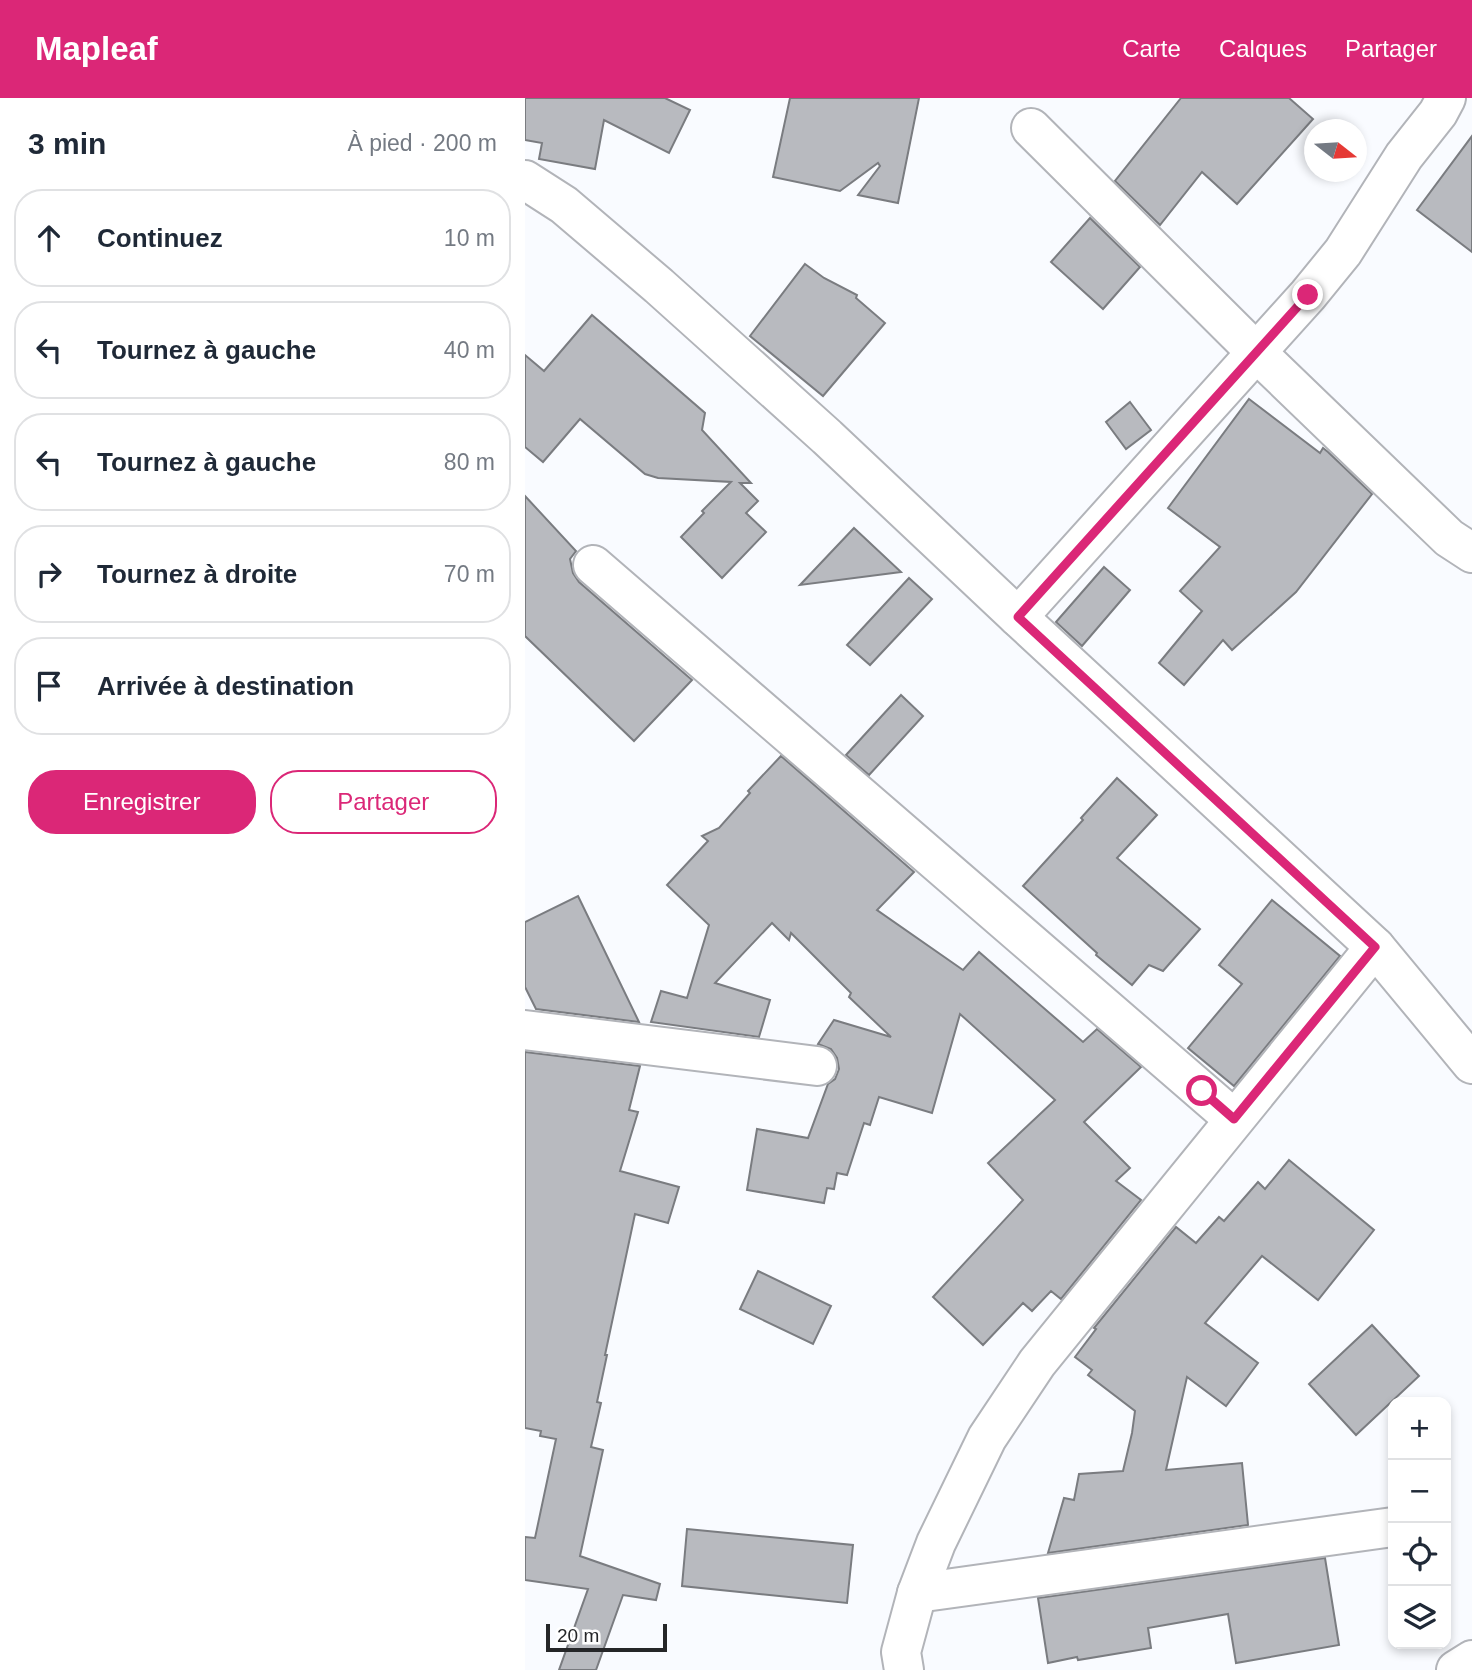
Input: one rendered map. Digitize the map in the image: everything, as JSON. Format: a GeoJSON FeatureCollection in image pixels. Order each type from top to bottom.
{"type":"FeatureCollection","features":[{"type":"Feature","properties":{"kind":"street"},"geometry":{"type":"LineString","coordinates":[[1018,617],[1257,353],[1343,252],[1446,98]]}},
{"type":"Feature","properties":{"kind":"street"},"geometry":{"type":"LineString","coordinates":[[1031,128],[1257,353],[1449,538],[1472,553]]}},
{"type":"Feature","properties":{"kind":"street"},"geometry":{"type":"LineString","coordinates":[[525,180],[564,205],[659,286],[827,437],[1375,947],[1472,1064]]}},
{"type":"Feature","properties":{"kind":"street"},"geometry":{"type":"LineString","coordinates":[[593,565],[1234,1119]]}},
{"type":"Feature","properties":{"kind":"street"},"geometry":{"type":"LineString","coordinates":[[904,1670],[901,1652],[917,1593],[936,1543],[987,1438],[1037,1363],[1375,947]]}},
{"type":"Feature","properties":{"kind":"street"},"geometry":{"type":"LineString","coordinates":[[525,1030],[817,1066]]}},
{"type":"Feature","properties":{"kind":"street"},"geometry":{"type":"LineString","coordinates":[[917,1593],[1388,1528]]}},
{"type":"Feature","properties":{"kind":"street"},"geometry":{"type":"LineString","coordinates":[[1456,1670],[1472,1660]]}},
{"type":"Feature","properties":{"kind":"building"},"geometry":{"type":"Polygon","coordinates":[[[525,98],[665,98],[690,110],[669,153],[604,120],[595,169],[539,159],[542,143],[525,140],[525,98]]]}},
{"type":"Feature","properties":{"kind":"building"},"geometry":{"type":"Polygon","coordinates":[[[790,98],[919,98],[898,203],[858,195],[880,166],[878,163],[840,191],[773,177],[790,98]]]}},
{"type":"Feature","properties":{"kind":"building"},"geometry":{"type":"Polygon","coordinates":[[[1181,98],[1289,98],[1313,119],[1304,119],[1304,129],[1237,204],[1202,172],[1160,225],[1115,181],[1181,98]]]}},
{"type":"Feature","properties":{"kind":"building"},"geometry":{"type":"Polygon","coordinates":[[[1472,136],[1472,252],[1417,210],[1472,136]]]}},
{"type":"Feature","properties":{"kind":"building"},"geometry":{"type":"Polygon","coordinates":[[[1090,218],[1140,267],[1103,309],[1051,262],[1090,218]]]}},
{"type":"Feature","properties":{"kind":"building"},"geometry":{"type":"Polygon","coordinates":[[[805,264],[824,278],[857,295],[856,298],[885,323],[823,396],[750,336],[805,264]]]}},
{"type":"Feature","properties":{"kind":"building"},"geometry":{"type":"Polygon","coordinates":[[[592,315],[705,413],[702,430],[751,483],[740,483],[758,501],[746,513],[766,532],[722,578],[681,537],[731,482],[658,478],[645,474],[580,419],[543,462],[525,447],[525,355],[544,371],[592,315]]]}},
{"type":"Feature","properties":{"kind":"building"},"geometry":{"type":"Polygon","coordinates":[[[1249,399],[1320,453],[1323,448],[1372,494],[1296,592],[1232,650],[1223,640],[1184,685],[1159,663],[1202,611],[1180,591],[1220,547],[1168,508],[1249,399]]]}},
{"type":"Feature","properties":{"kind":"building"},"geometry":{"type":"Polygon","coordinates":[[[1130,402],[1151,430],[1126,449],[1106,422],[1130,402]]]}},
{"type":"Feature","properties":{"kind":"building"},"geometry":{"type":"Polygon","coordinates":[[[525,496],[576,551],[570,559],[573,573],[579,582],[692,680],[634,741],[525,636],[525,496]]]}},
{"type":"Feature","properties":{"kind":"building"},"geometry":{"type":"Polygon","coordinates":[[[854,528],[901,572],[800,585],[854,528]]]}},
{"type":"Feature","properties":{"kind":"building"},"geometry":{"type":"Polygon","coordinates":[[[1104,567],[1130,590],[1082,646],[1056,622],[1104,567]]]}},
{"type":"Feature","properties":{"kind":"building"},"geometry":{"type":"Polygon","coordinates":[[[909,578],[932,599],[870,665],[847,645],[909,578]]]}},
{"type":"Feature","properties":{"kind":"building"},"geometry":{"type":"Polygon","coordinates":[[[901,695],[923,716],[869,775],[846,755],[901,695]]]}},
{"type":"Feature","properties":{"kind":"building"},"geometry":{"type":"Polygon","coordinates":[[[781,756],[914,872],[877,910],[963,970],[979,952],[1083,1042],[1097,1029],[1141,1067],[1084,1122],[1130,1168],[1116,1181],[1141,1200],[1061,1299],[1051,1291],[1032,1311],[1023,1303],[983,1345],[933,1297],[1023,1200],[988,1163],[1055,1100],[960,1014],[932,1113],[879,1097],[870,1125],[864,1123],[847,1175],[837,1173],[834,1189],[827,1188],[824,1203],[747,1190],[757,1129],[808,1138],[828,1084],[835,1079],[839,1069],[837,1058],[831,1049],[818,1044],[834,1020],[891,1037],[849,997],[851,993],[791,933],[789,940],[772,923],[715,983],[770,1000],[759,1037],[651,1022],[661,991],[687,998],[709,925],[667,885],[708,841],[702,836],[719,828],[750,793],[748,791],[781,756]]]}},
{"type":"Feature","properties":{"kind":"building"},"geometry":{"type":"Polygon","coordinates":[[[1117,778],[1157,815],[1117,858],[1200,929],[1163,971],[1149,965],[1132,985],[1023,886],[1117,778]]]}},
{"type":"Feature","properties":{"kind":"building"},"geometry":{"type":"Polygon","coordinates":[[[578,896],[639,1022],[536,1009],[525,987],[525,922],[578,896]]]}},
{"type":"Feature","properties":{"kind":"building"},"geometry":{"type":"Polygon","coordinates":[[[1272,900],[1340,956],[1234,1086],[1188,1048],[1242,984],[1219,965],[1272,900]]]}},
{"type":"Feature","properties":{"kind":"building"},"geometry":{"type":"Polygon","coordinates":[[[525,1052],[640,1066],[629,1110],[638,1112],[620,1171],[679,1187],[668,1223],[635,1214],[597,1402],[601,1403],[591,1447],[603,1450],[580,1556],[660,1584],[656,1600],[623,1595],[596,1670],[559,1670],[588,1589],[525,1580],[525,1537],[535,1538],[556,1439],[540,1436],[541,1431],[525,1428],[525,1052]]]}},
{"type":"Feature","properties":{"kind":"building"},"geometry":{"type":"Polygon","coordinates":[[[1289,1160],[1374,1230],[1318,1300],[1262,1256],[1205,1323],[1258,1363],[1226,1406],[1187,1377],[1166,1470],[1242,1463],[1248,1525],[1048,1553],[1064,1498],[1074,1500],[1079,1474],[1123,1471],[1132,1433],[1135,1411],[1088,1375],[1092,1370],[1075,1357],[1096,1329],[1094,1328],[1176,1227],[1196,1243],[1219,1217],[1224,1221],[1258,1182],[1265,1189],[1289,1160]]]}},
{"type":"Feature","properties":{"kind":"building"},"geometry":{"type":"Polygon","coordinates":[[[758,1271],[831,1306],[813,1344],[740,1309],[758,1271]]]}},
{"type":"Feature","properties":{"kind":"building"},"geometry":{"type":"Polygon","coordinates":[[[1372,1325],[1419,1376],[1397,1397],[1388,1397],[1388,1405],[1356,1435],[1309,1384],[1372,1325]]]}},
{"type":"Feature","properties":{"kind":"building"},"geometry":{"type":"Polygon","coordinates":[[[687,1529],[853,1545],[847,1603],[682,1586],[687,1529]]]}},
{"type":"Feature","properties":{"kind":"building"},"geometry":{"type":"Polygon","coordinates":[[[1325,1558],[1339,1645],[1236,1663],[1228,1614],[1148,1628],[1151,1648],[1048,1663],[1038,1598],[1325,1558]]]}},
{"type":"Feature","properties":{"kind":"route"},"geometry":{"type":"LineString","coordinates":[[1202,1091],[1234,1119],[1375,947],[1018,617],[1308,295]]}}]}
